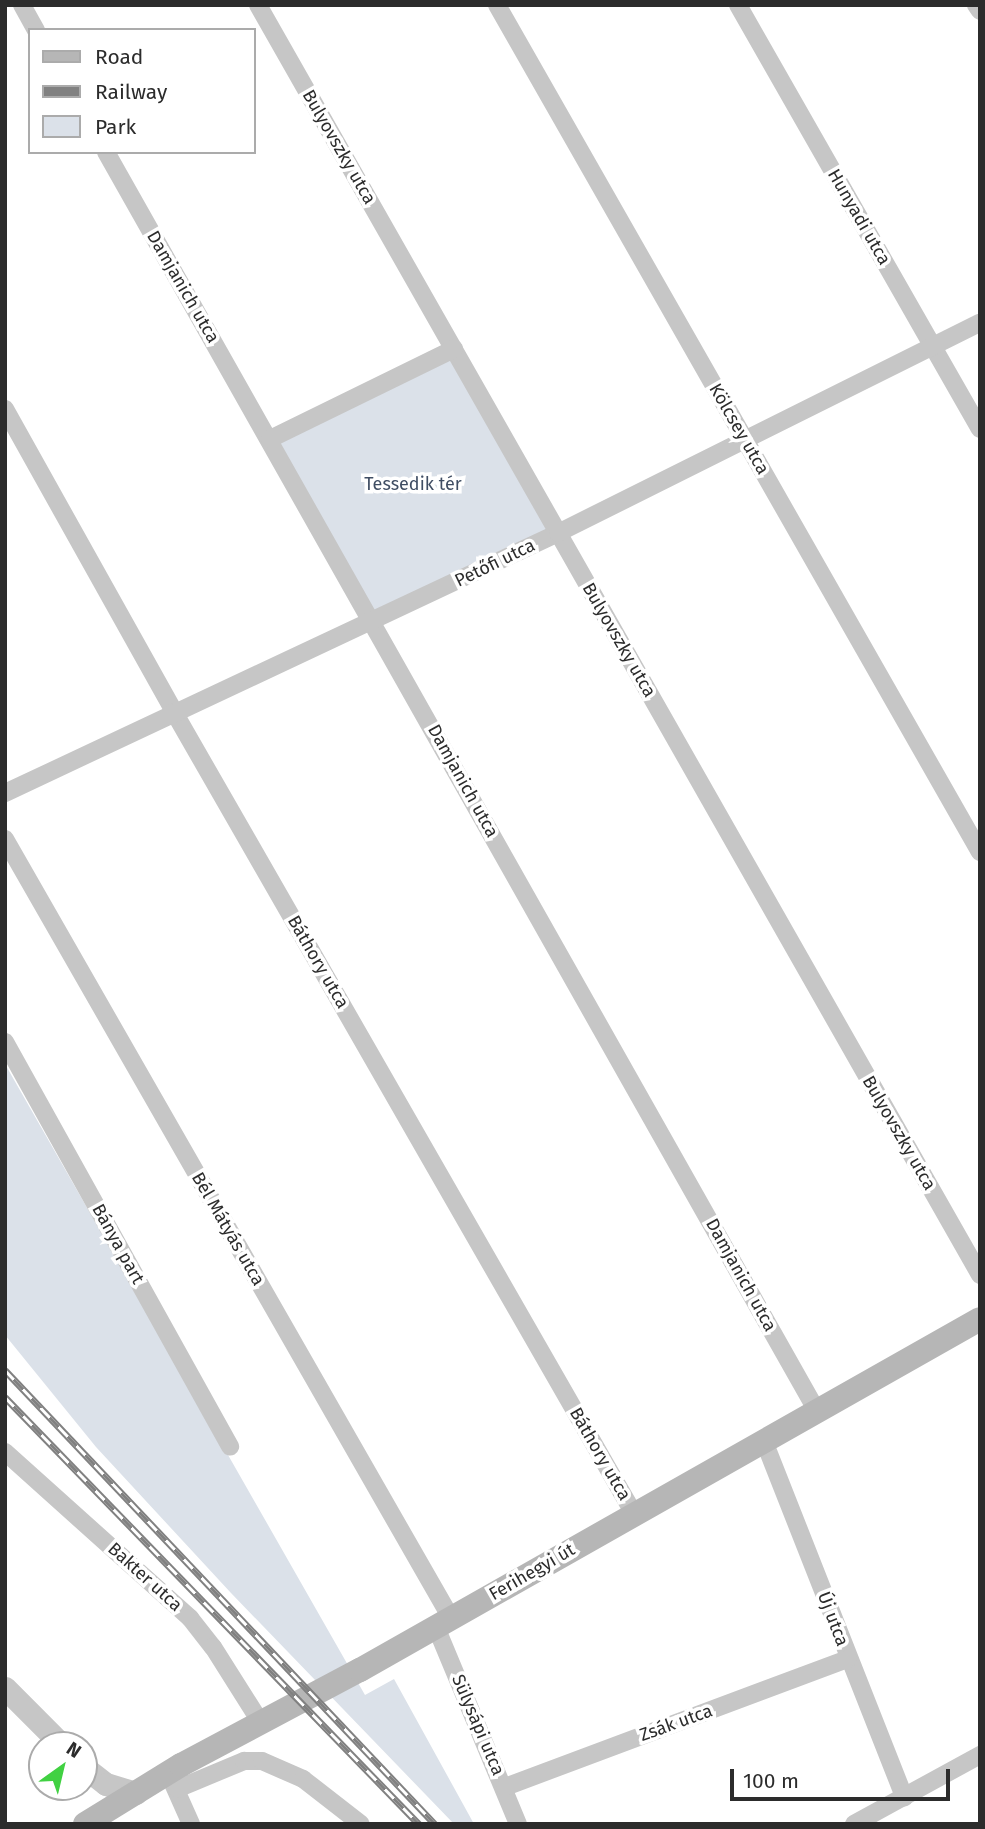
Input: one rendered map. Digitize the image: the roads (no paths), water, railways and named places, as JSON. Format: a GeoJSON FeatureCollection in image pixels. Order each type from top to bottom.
{"type":"FeatureCollection","features":[{"type":"Feature","properties":{"kind":"main road","name":"Ferihegyi út"},"geometry":{"type":"LineString","coordinates":[[85,1824],[136,1793],[173,1781],[261,1723],[444,1623],[980,1319]]}},
{"type":"Feature","properties":{"kind":"street"},"geometry":{"type":"LineString","coordinates":[[22,5],[35,28]]}},
{"type":"Feature","properties":{"kind":"street","name":"Bulyovszky utca"},"geometry":{"type":"LineString","coordinates":[[258,5],[980,1275]]}},
{"type":"Feature","properties":{"kind":"street","name":"Kölcsey utca"},"geometry":{"type":"LineString","coordinates":[[497,5],[980,852]]}},
{"type":"Feature","properties":{"kind":"street","name":"Hunyadi utca"},"geometry":{"type":"LineString","coordinates":[[738,5],[980,429]]}},
{"type":"Feature","properties":{"kind":"street"},"geometry":{"type":"LineString","coordinates":[[976,5],[980,11]]}},
{"type":"Feature","properties":{"kind":"street","name":"Damjanich utca"},"geometry":{"type":"LineString","coordinates":[[107,154],[817,1411]]}},
{"type":"Feature","properties":{"kind":"street","name":"Petőfi utca"},"geometry":{"type":"LineString","coordinates":[[5,793],[558,533],[932,344],[980,323]]}},
{"type":"Feature","properties":{"kind":"street"},"geometry":{"type":"LineString","coordinates":[[270,439],[454,349]]}},
{"type":"Feature","properties":{"kind":"street","name":"Báthory utca"},"geometry":{"type":"LineString","coordinates":[[5,409],[174,712],[634,1514]]}},
{"type":"Feature","properties":{"kind":"street","name":"Bél Mátyás utca"},"geometry":{"type":"LineString","coordinates":[[5,839],[444,1623]]}},
{"type":"Feature","properties":{"kind":"street","name":"Bánya part"},"geometry":{"type":"LineString","coordinates":[[5,1042],[230,1447]]}},
{"type":"Feature","properties":{"kind":"street","name":"Új utca"},"geometry":{"type":"LineString","coordinates":[[764,1441],[904,1797]]}},
{"type":"Feature","properties":{"kind":"street","name":"Bakter utca"},"geometry":{"type":"LineString","coordinates":[[5,1452],[190,1618],[261,1723]]}},
{"type":"Feature","properties":{"kind":"street","name":"Sülysápi utca"},"geometry":{"type":"LineString","coordinates":[[444,1623],[518,1824]]}},
{"type":"Feature","properties":{"kind":"street","name":"Zsák utca"},"geometry":{"type":"LineString","coordinates":[[505,1787],[848,1659]]}},
{"type":"Feature","properties":{"kind":"street"},"geometry":{"type":"LineString","coordinates":[[5,1688],[48,1731]]}},
{"type":"Feature","properties":{"kind":"street"},"geometry":{"type":"LineString","coordinates":[[854,1824],[980,1755]]}},
{"type":"Feature","properties":{"kind":"street"},"geometry":{"type":"LineString","coordinates":[[191,1824],[173,1781],[244,1760],[262,1761],[303,1779],[360,1824]]}},
{"type":"Feature","properties":{"kind":"street"},"geometry":{"type":"LineString","coordinates":[[98,1778],[106,1784],[136,1793]]}},
{"type":"Feature","properties":{"kind":"railway"},"geometry":{"type":"LineString","coordinates":[[5,1370],[435,1824]]}},
{"type":"Feature","properties":{"kind":"railway"},"geometry":{"type":"LineString","coordinates":[[5,1397],[419,1824]]}},
{"type":"Feature","properties":{"kind":"park label","name":"Tessedik tér"},"geometry":{"type":"Point","coordinates":[413,484]}}]}
